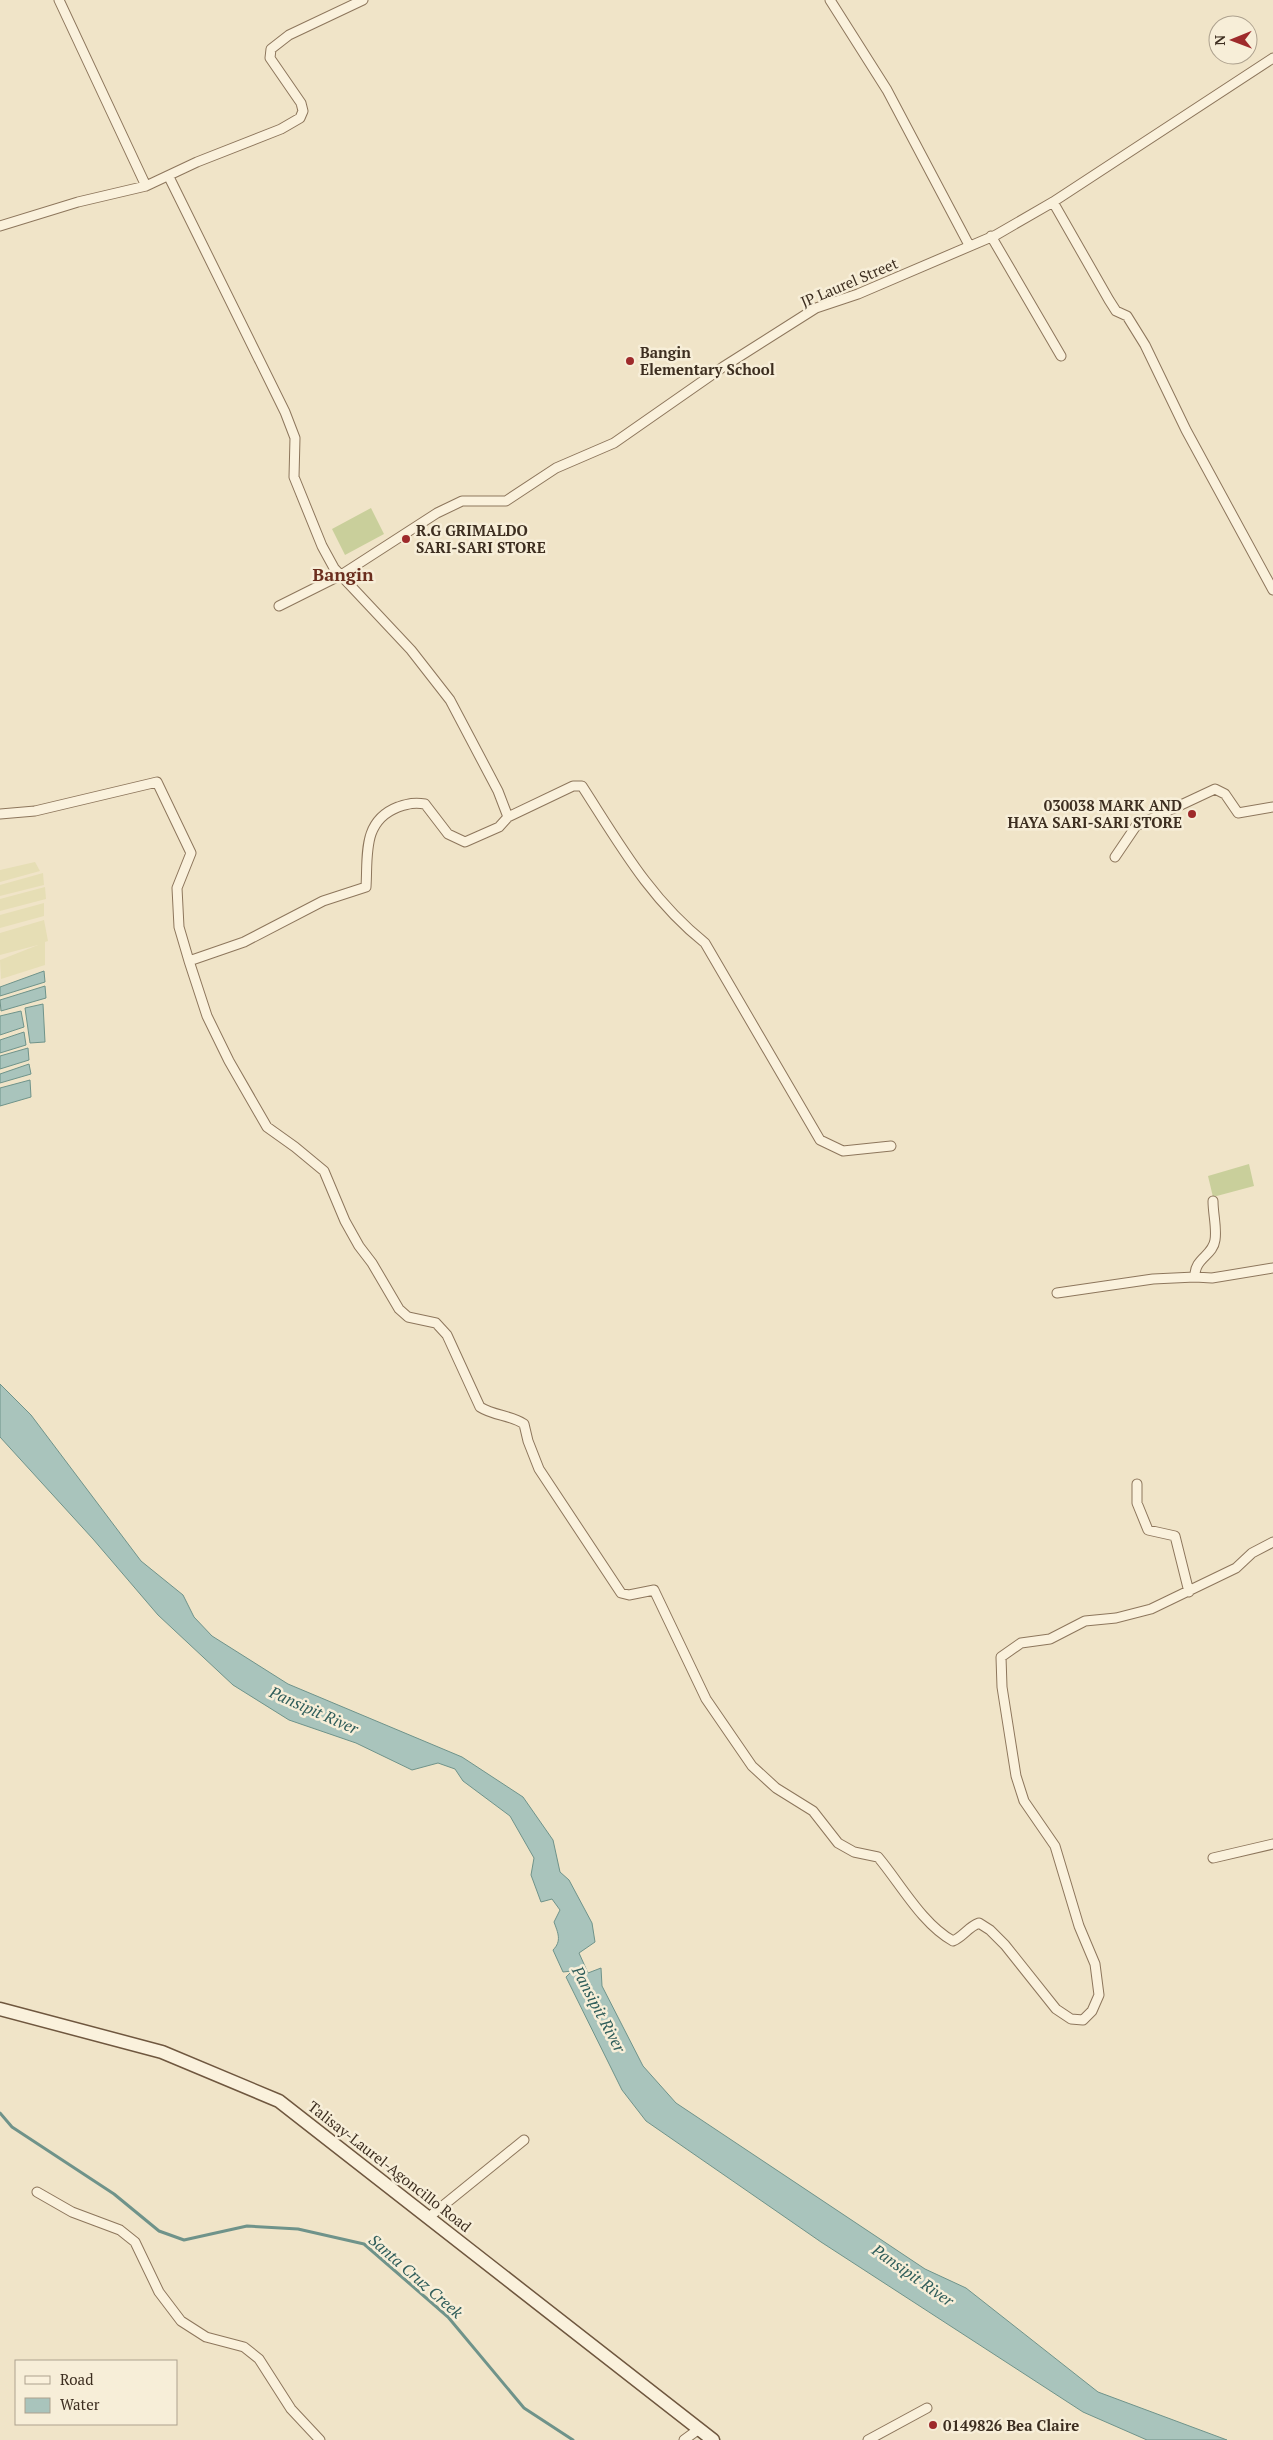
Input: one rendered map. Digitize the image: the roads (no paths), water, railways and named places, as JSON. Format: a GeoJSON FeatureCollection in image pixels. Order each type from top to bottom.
{"type":"FeatureCollection","features":[{"type":"Feature","properties":{"kind":"main road","name":"Talisay-Laurel-Agoncillo Road"},"geometry":{"type":"LineString","coordinates":[[0,2009],[162,2052],[280,2101],[713,2440]]}},
{"type":"Feature","properties":{"kind":"street"},"geometry":{"type":"LineString","coordinates":[[59,0],[146,186]]}},
{"type":"Feature","properties":{"kind":"street"},"geometry":{"type":"LineString","coordinates":[[0,226],[78,202],[146,186],[169,177],[197,162],[281,129],[300,118],[303,112],[301,103],[270,58],[271,49],[289,34],[364,0]]}},
{"type":"Feature","properties":{"kind":"street"},"geometry":{"type":"LineString","coordinates":[[830,0],[887,90],[969,246]]}},
{"type":"Feature","properties":{"kind":"street","name":"JP Laurel Street"},"geometry":{"type":"LineString","coordinates":[[279,606],[341,575],[437,514],[462,501],[506,501],[556,468],[614,444],[739,356],[816,308],[858,294],[969,246],[1053,202],[1273,58]]}},
{"type":"Feature","properties":{"kind":"street"},"geometry":{"type":"LineString","coordinates":[[169,177],[281,404],[295,438],[294,477],[322,546],[334,568],[411,650],[450,700],[498,791],[508,817]]}},
{"type":"Feature","properties":{"kind":"street"},"geometry":{"type":"LineString","coordinates":[[1053,202],[1116,311],[1127,316],[1146,345],[1186,430],[1273,590]]}},
{"type":"Feature","properties":{"kind":"street"},"geometry":{"type":"LineString","coordinates":[[991,236],[1060,356]]}},
{"type":"Feature","properties":{"kind":"street"},"geometry":{"type":"LineString","coordinates":[[0,814],[35,811],[157,782],[191,853],[177,888],[179,927],[208,1016],[229,1061],[267,1127],[324,1171],[349,1229],[399,1309],[408,1317],[436,1323],[447,1335],[480,1407],[489,1413],[516,1419],[524,1424],[528,1442],[539,1469],[621,1593],[629,1595],[654,1590],[706,1699],[752,1766],[776,1788],[813,1811],[838,1843],[854,1852],[878,1856],[941,1934],[953,1941],[962,1937],[970,1926],[979,1923],[990,1930],[1028,1973],[1056,2009],[1071,2019],[1083,2020],[1092,2011],[1099,1995],[1095,1964],[1079,1926],[1056,1846],[1024,1801],[1016,1776],[1002,1687],[1001,1657],[1021,1643],[1050,1639],[1085,1621],[1116,1618],[1151,1609],[1236,1568],[1252,1553],[1273,1542]]}},
{"type":"Feature","properties":{"kind":"street"},"geometry":{"type":"LineString","coordinates":[[189,961],[244,942],[323,901],[366,887],[370,831],[385,812],[414,802],[425,804],[448,834],[466,842],[499,827],[508,817],[573,786],[582,786],[639,875],[679,922],[705,943],[820,1140],[842,1151],[891,1146]]}},
{"type":"Feature","properties":{"kind":"street"},"geometry":{"type":"LineString","coordinates":[[1114,857],[1136,826],[1215,789],[1225,794],[1238,813],[1273,807]]}},
{"type":"Feature","properties":{"kind":"street"},"geometry":{"type":"LineString","coordinates":[[1195,1277],[1199,1262],[1210,1252],[1215,1242],[1213,1201]]}},
{"type":"Feature","properties":{"kind":"street"},"geometry":{"type":"LineString","coordinates":[[1057,1293],[1153,1279],[1212,1278],[1273,1268]]}},
{"type":"Feature","properties":{"kind":"street"},"geometry":{"type":"LineString","coordinates":[[1137,1484],[1137,1503],[1148,1530],[1175,1536],[1189,1592]]}},
{"type":"Feature","properties":{"kind":"street"},"geometry":{"type":"LineString","coordinates":[[1213,1858],[1273,1844]]}},
{"type":"Feature","properties":{"kind":"street"},"geometry":{"type":"LineString","coordinates":[[429,2217],[524,2140]]}},
{"type":"Feature","properties":{"kind":"street"},"geometry":{"type":"LineString","coordinates":[[37,2192],[72,2212],[120,2230],[135,2242],[159,2292],[181,2321],[206,2337],[244,2347],[259,2359],[292,2409],[320,2440]]}},
{"type":"Feature","properties":{"kind":"street"},"geometry":{"type":"LineString","coordinates":[[868,2440],[927,2408]]}},
{"type":"Feature","properties":{"kind":"street"},"geometry":{"type":"LineString","coordinates":[[684,2440],[699,2429]]}},
{"type":"Feature","properties":{"kind":"water"},"geometry":{"type":"Polygon","coordinates":[[[44,971],[45,982],[0,996],[0,987],[44,971]]]}},
{"type":"Feature","properties":{"kind":"water"},"geometry":{"type":"Polygon","coordinates":[[[45,986],[46,998],[1,1011],[0,1000],[45,986]]]}},
{"type":"Feature","properties":{"kind":"water"},"geometry":{"type":"Polygon","coordinates":[[[43,1004],[45,1042],[30,1043],[25,1008],[43,1004]]]}},
{"type":"Feature","properties":{"kind":"water"},"geometry":{"type":"Polygon","coordinates":[[[21,1011],[24,1027],[0,1035],[0,1016],[21,1011]]]}},
{"type":"Feature","properties":{"kind":"water"},"geometry":{"type":"Polygon","coordinates":[[[24,1032],[26,1045],[0,1053],[0,1040],[24,1032]]]}},
{"type":"Feature","properties":{"kind":"water"},"geometry":{"type":"Polygon","coordinates":[[[28,1048],[29,1060],[0,1069],[0,1056],[28,1048]]]}},
{"type":"Feature","properties":{"kind":"water"},"geometry":{"type":"Polygon","coordinates":[[[29,1064],[31,1074],[0,1083],[0,1074],[29,1064]]]}},
{"type":"Feature","properties":{"kind":"water"},"geometry":{"type":"Polygon","coordinates":[[[30,1080],[31,1097],[0,1106],[0,1088],[30,1080]]]}},
{"type":"Feature","properties":{"kind":"water","name":"Pansipit River"},"geometry":{"type":"Polygon","coordinates":[[[0,1384],[31,1415],[141,1561],[183,1595],[194,1617],[212,1636],[288,1684],[462,1757],[523,1797],[553,1840],[560,1872],[569,1880],[592,1923],[595,1942],[579,1953],[588,1973],[601,1968],[602,1986],[643,2066],[676,2103],[925,2269],[966,2288],[1098,2392],[1227,2440],[1147,2440],[1083,2412],[821,2242],[646,2121],[622,2090],[566,1977],[572,1971],[563,1972],[553,1950],[558,1943],[558,1933],[554,1922],[560,1910],[552,1899],[541,1902],[531,1875],[534,1858],[510,1816],[463,1781],[455,1769],[438,1763],[412,1770],[356,1743],[289,1720],[233,1685],[158,1615],[93,1539],[0,1437],[0,1384]]]}},
{"type":"Feature","properties":{"kind":"waterway","name":"Santa Cruz Creek"},"geometry":{"type":"LineString","coordinates":[[0,2113],[12,2127],[114,2194],[159,2231],[184,2240],[247,2226],[298,2229],[364,2244],[448,2317],[524,2408],[573,2440]]}},
{"type":"Feature","properties":{"kind":"place","name":"Bangin Elementary School"},"geometry":{"type":"Point","coordinates":[630,361]}},
{"type":"Feature","properties":{"kind":"place","name":"R.G GRIMALDO SARI-SARI STORE"},"geometry":{"type":"Point","coordinates":[406,539]}},
{"type":"Feature","properties":{"kind":"place","name":"030038 MARK AND HAYA SARI-SARI STORE"},"geometry":{"type":"Point","coordinates":[1192,814]}},
{"type":"Feature","properties":{"kind":"place","name":"0149826 Bea Claire"},"geometry":{"type":"Point","coordinates":[933,2425]}},
{"type":"Feature","properties":{"kind":"district","name":"Bangin"},"geometry":{"type":"Point","coordinates":[343,574]}}]}
